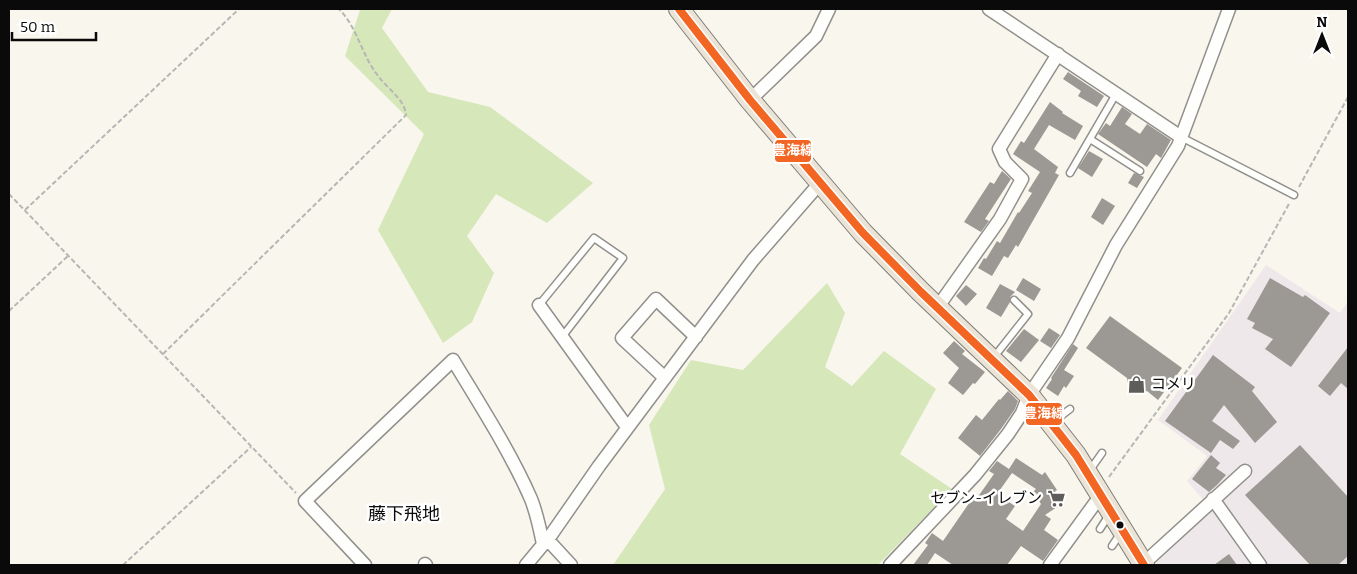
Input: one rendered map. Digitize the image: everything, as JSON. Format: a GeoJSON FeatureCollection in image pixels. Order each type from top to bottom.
{"type":"FeatureCollection","features":[{"type":"Feature","properties":{"kind":"main road"},"geometry":{"type":"LineString","coordinates":[[679,9],[750,100],[863,232],[937,308],[1029,395],[1076,455],[1112,512],[1118,538],[1144,565]]}},
{"type":"Feature","properties":{"kind":"street"},"geometry":{"type":"LineString","coordinates":[[750,100],[816,36],[829,9]]}},
{"type":"Feature","properties":{"kind":"street"},"geometry":{"type":"LineString","coordinates":[[989,9],[1181,137]]}},
{"type":"Feature","properties":{"kind":"street"},"geometry":{"type":"LineString","coordinates":[[896,562],[975,475],[1008,434],[1022,412],[1029,395],[1068,338],[1116,245],[1178,146],[1230,9]]}},
{"type":"Feature","properties":{"kind":"street"},"geometry":{"type":"LineString","coordinates":[[937,308],[1000,219],[1022,179],[1005,162],[1000,149],[1058,54]]}},
{"type":"Feature","properties":{"kind":"street"},"geometry":{"type":"LineString","coordinates":[[526,565],[754,260],[820,183]]}},
{"type":"Feature","properties":{"kind":"street"},"geometry":{"type":"LineString","coordinates":[[665,378],[622,338],[656,299],[696,336]]}},
{"type":"Feature","properties":{"kind":"street"},"geometry":{"type":"LineString","coordinates":[[539,305],[628,428]]}},
{"type":"Feature","properties":{"kind":"street"},"geometry":{"type":"LineString","coordinates":[[365,565],[305,502],[453,360],[497,434],[522,481],[531,500],[545,542],[571,565]]}},
{"type":"Feature","properties":{"kind":"street"},"geometry":{"type":"LineString","coordinates":[[1144,565],[1244,471]]}},
{"type":"Feature","properties":{"kind":"street"},"geometry":{"type":"LineString","coordinates":[[1050,565],[1100,493]]}},
{"type":"Feature","properties":{"kind":"street"},"geometry":{"type":"LineString","coordinates":[[1213,499],[1260,565]]}},
{"type":"Feature","properties":{"kind":"lane"},"geometry":{"type":"LineString","coordinates":[[1070,172],[1117,93]]}},
{"type":"Feature","properties":{"kind":"lane"},"geometry":{"type":"LineString","coordinates":[[1181,137],[1294,195]]}},
{"type":"Feature","properties":{"kind":"lane"},"geometry":{"type":"LineString","coordinates":[[1090,139],[1140,171]]}},
{"type":"Feature","properties":{"kind":"lane"},"geometry":{"type":"LineString","coordinates":[[539,305],[594,238],[623,258],[562,337]]}},
{"type":"Feature","properties":{"kind":"lane"},"geometry":{"type":"LineString","coordinates":[[992,359],[1028,314],[1014,300]]}},
{"type":"Feature","properties":{"kind":"lane"},"geometry":{"type":"LineString","coordinates":[[1051,424],[1070,409]]}},
{"type":"Feature","properties":{"kind":"lane"},"geometry":{"type":"LineString","coordinates":[[1087,472],[1102,453]]}},
{"type":"Feature","properties":{"kind":"lane"},"geometry":{"type":"LineString","coordinates":[[1100,529],[1112,512]]}},
{"type":"Feature","properties":{"kind":"path"},"geometry":{"type":"LineString","coordinates":[[25,210],[240,9]]}},
{"type":"Feature","properties":{"kind":"path"},"geometry":{"type":"LineString","coordinates":[[163,354],[406,115],[405,108],[377,75],[347,17],[339,9]]}},
{"type":"Feature","properties":{"kind":"path"},"geometry":{"type":"LineString","coordinates":[[1100,493],[1229,313],[1348,97]]}},
{"type":"Feature","properties":{"kind":"path"},"geometry":{"type":"LineString","coordinates":[[9,194],[305,502]]}},
{"type":"Feature","properties":{"kind":"path"},"geometry":{"type":"LineString","coordinates":[[9,311],[69,255]]}},
{"type":"Feature","properties":{"kind":"path"},"geometry":{"type":"LineString","coordinates":[[124,565],[251,447]]}},
{"type":"Feature","properties":{"kind":"shaded area"},"geometry":{"type":"Polygon","coordinates":[[[1266,265],[1340,313],[1348,301],[1348,565],[1150,565],[1206,503],[1187,481],[1207,456],[1158,420],[1266,265]]]}},
{"type":"Feature","properties":{"kind":"green space"},"geometry":{"type":"Polygon","coordinates":[[[392,9],[382,28],[428,92],[490,107],[593,183],[547,223],[496,194],[467,236],[494,273],[472,322],[443,343],[378,230],[424,134],[345,56],[360,10],[392,9]]]}},
{"type":"Feature","properties":{"kind":"green space"},"geometry":{"type":"Polygon","coordinates":[[[827,283],[845,313],[825,367],[852,386],[884,351],[936,389],[900,454],[952,489],[878,565],[613,565],[665,489],[649,425],[691,360],[743,370],[827,283]]]}},
{"type":"Feature","properties":{"kind":"building"},"geometry":{"type":"Polygon","coordinates":[[[1068,72],[1104,96],[1097,107],[1078,96],[1081,91],[1063,79],[1068,72]]]}},
{"type":"Feature","properties":{"kind":"building"},"geometry":{"type":"Polygon","coordinates":[[[1050,102],[1062,113],[1083,126],[1075,140],[1049,125],[1034,149],[1058,167],[1055,173],[1059,175],[1018,247],[1016,245],[1008,258],[1004,256],[992,276],[978,268],[997,241],[1000,243],[1018,212],[1032,193],[1028,191],[1040,172],[1013,154],[1021,141],[1024,143],[1050,102]]]}},
{"type":"Feature","properties":{"kind":"building"},"geometry":{"type":"Polygon","coordinates":[[[1122,107],[1132,114],[1125,124],[1140,134],[1147,124],[1171,140],[1161,158],[1156,154],[1147,167],[1098,134],[1106,123],[1110,126],[1122,107]]]}},
{"type":"Feature","properties":{"kind":"building"},"geometry":{"type":"Polygon","coordinates":[[[1089,151],[1103,159],[1092,177],[1078,168],[1089,151]]]}},
{"type":"Feature","properties":{"kind":"building"},"geometry":{"type":"Polygon","coordinates":[[[1002,171],[1011,179],[985,219],[989,221],[981,232],[964,222],[990,182],[994,184],[1002,171]]]}},
{"type":"Feature","properties":{"kind":"building"},"geometry":{"type":"Polygon","coordinates":[[[1134,173],[1144,177],[1137,188],[1128,183],[1134,173]]]}},
{"type":"Feature","properties":{"kind":"building"},"geometry":{"type":"Polygon","coordinates":[[[1102,198],[1115,206],[1103,225],[1091,217],[1102,198]]]}},
{"type":"Feature","properties":{"kind":"building"},"geometry":{"type":"Polygon","coordinates":[[[1023,278],[1041,289],[1034,301],[1016,290],[1023,278]]]}},
{"type":"Feature","properties":{"kind":"building"},"geometry":{"type":"Polygon","coordinates":[[[1270,278],[1303,297],[1305,295],[1330,313],[1291,367],[1265,349],[1273,339],[1252,328],[1255,323],[1247,319],[1270,278]]]}},
{"type":"Feature","properties":{"kind":"building"},"geometry":{"type":"Polygon","coordinates":[[[1000,284],[1015,292],[1010,297],[1010,302],[1001,317],[986,308],[1000,284]]]}},
{"type":"Feature","properties":{"kind":"building"},"geometry":{"type":"Polygon","coordinates":[[[966,285],[977,294],[966,306],[956,296],[966,285]]]}},
{"type":"Feature","properties":{"kind":"building"},"geometry":{"type":"Polygon","coordinates":[[[1110,316],[1182,368],[1158,400],[1147,391],[1142,393],[1128,383],[1127,378],[1086,348],[1110,316]]]}},
{"type":"Feature","properties":{"kind":"building"},"geometry":{"type":"Polygon","coordinates":[[[1049,328],[1060,335],[1051,348],[1040,341],[1049,328]]]}},
{"type":"Feature","properties":{"kind":"building"},"geometry":{"type":"Polygon","coordinates":[[[1024,329],[1039,340],[1021,362],[1006,351],[1024,329]]]}},
{"type":"Feature","properties":{"kind":"building"},"geometry":{"type":"Polygon","coordinates":[[[954,341],[965,351],[962,354],[985,372],[963,395],[948,383],[959,368],[943,353],[954,341]]]}},
{"type":"Feature","properties":{"kind":"building"},"geometry":{"type":"Polygon","coordinates":[[[1073,344],[1078,348],[1064,370],[1074,376],[1066,388],[1064,386],[1058,396],[1046,388],[1073,344]]]}},
{"type":"Feature","properties":{"kind":"building"},"geometry":{"type":"Polygon","coordinates":[[[1348,347],[1348,389],[1341,383],[1330,396],[1318,386],[1348,347]]]}},
{"type":"Feature","properties":{"kind":"building"},"geometry":{"type":"Polygon","coordinates":[[[1213,355],[1255,387],[1252,391],[1277,422],[1255,443],[1224,405],[1212,421],[1240,441],[1233,449],[1220,440],[1211,453],[1165,421],[1213,355]]]}},
{"type":"Feature","properties":{"kind":"building"},"geometry":{"type":"Polygon","coordinates":[[[1008,391],[1018,401],[1015,409],[980,456],[958,438],[976,415],[982,420],[1008,391]]]}},
{"type":"Feature","properties":{"kind":"building"},"geometry":{"type":"Polygon","coordinates":[[[1300,445],[1348,497],[1348,556],[1338,565],[1310,565],[1245,495],[1300,445]]]}},
{"type":"Feature","properties":{"kind":"building"},"geometry":{"type":"Polygon","coordinates":[[[1211,455],[1220,463],[1216,468],[1226,475],[1209,492],[1192,479],[1211,455]]]}},
{"type":"Feature","properties":{"kind":"building"},"geometry":{"type":"Polygon","coordinates":[[[1016,458],[1042,475],[1045,472],[1063,503],[1045,515],[1051,519],[1044,530],[1058,540],[1043,561],[1021,546],[1007,565],[953,565],[935,553],[927,565],[913,565],[928,545],[925,543],[932,533],[943,541],[974,496],[977,498],[994,474],[989,471],[997,461],[1009,469],[1016,458]],[[1012,473],[997,494],[1015,506],[1006,519],[1023,531],[1041,504],[1033,492],[1036,489],[1012,473]]]}},
{"type":"Feature","properties":{"kind":"building"},"geometry":{"type":"Polygon","coordinates":[[[1229,554],[1237,565],[1214,565],[1229,554]]]}},
{"type":"Feature","properties":{"kind":"transit line","name":"豊海線"},"geometry":{"type":"LineString","coordinates":[[679,9],[750,100],[863,233],[921,292],[1029,395],[1076,455],[1144,565]]}},
{"type":"Feature","properties":{"kind":"place","name":"コメリ"},"geometry":{"type":"Point","coordinates":[1137,384]}},
{"type":"Feature","properties":{"kind":"place","name":"セブン-イレブン"},"geometry":{"type":"Point","coordinates":[1056,498]}},
{"type":"Feature","properties":{"kind":"district","name":"藤下飛地"},"geometry":{"type":"Point","coordinates":[404,514]}}]}
